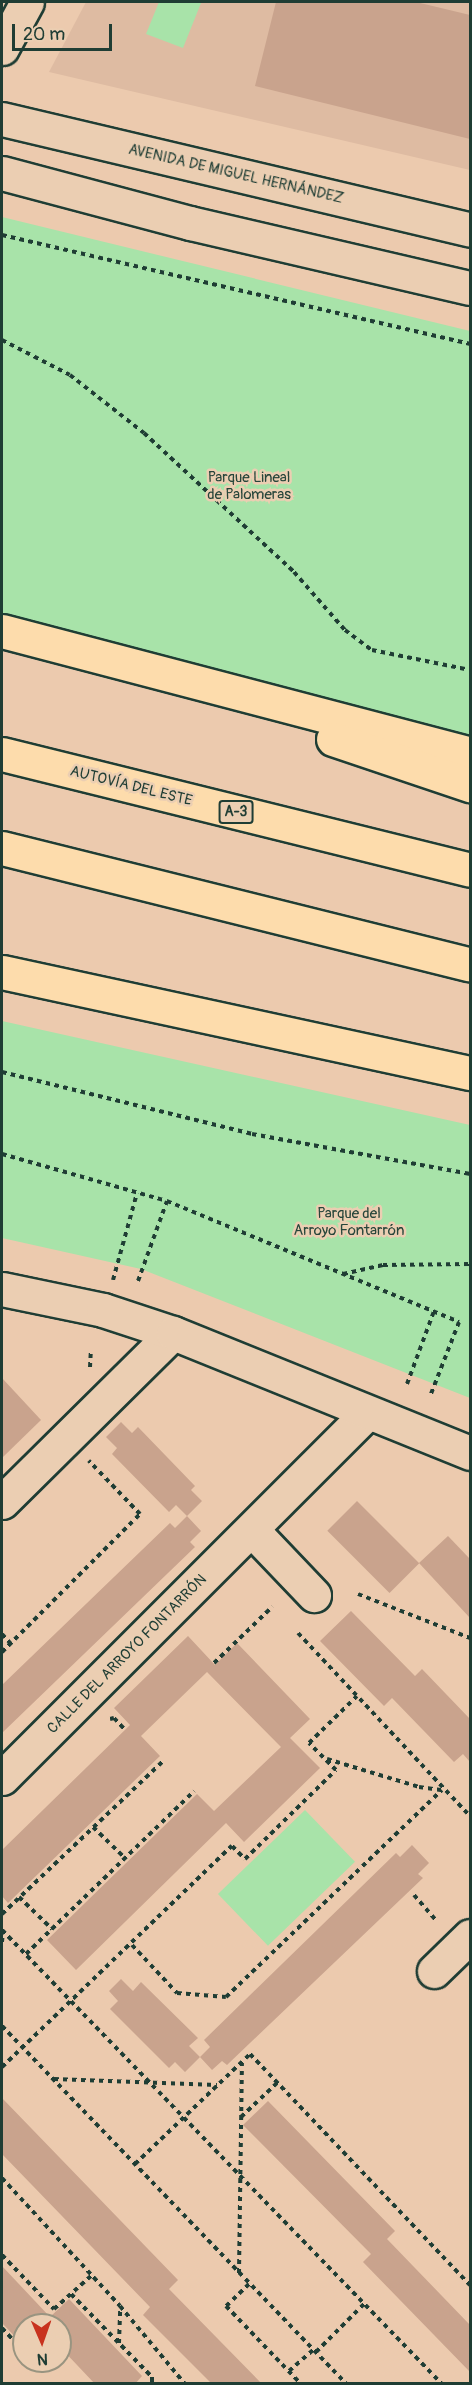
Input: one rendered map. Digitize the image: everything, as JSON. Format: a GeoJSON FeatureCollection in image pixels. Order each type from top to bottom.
{"type":"FeatureCollection","features":[{"type":"Feature","properties":{"kind":"highway"},"geometry":{"type":"LineString","coordinates":[[2,631],[471,754]]}},
{"type":"Feature","properties":{"kind":"highway"},"geometry":{"type":"LineString","coordinates":[[47,644],[471,784]]}},
{"type":"Feature","properties":{"kind":"highway","name":"AUTOVÍA DEL ESTE"},"geometry":{"type":"LineString","coordinates":[[2,754],[471,870]]}},
{"type":"Feature","properties":{"kind":"highway"},"geometry":{"type":"LineString","coordinates":[[2,848],[471,965]]}},
{"type":"Feature","properties":{"kind":"highway"},"geometry":{"type":"LineString","coordinates":[[2,972],[471,1073]]}},
{"type":"Feature","properties":{"kind":"street"},"geometry":{"type":"LineString","coordinates":[[2,48],[27,2]]}},
{"type":"Feature","properties":{"kind":"street","name":"AVENIDA DE MIGUEL HERNÁNDEZ"},"geometry":{"type":"LineString","coordinates":[[2,119],[471,230]]}},
{"type":"Feature","properties":{"kind":"street"},"geometry":{"type":"LineString","coordinates":[[2,173],[190,223],[471,288]]}},
{"type":"Feature","properties":{"kind":"street"},"geometry":{"type":"LineString","coordinates":[[190,223],[471,272]]}},
{"type":"Feature","properties":{"kind":"street"},"geometry":{"type":"LineString","coordinates":[[2,1289],[103,1310],[173,1333],[366,1414],[471,1453]]}},
{"type":"Feature","properties":{"kind":"street"},"geometry":{"type":"LineString","coordinates":[[2,1502],[173,1333]]}},
{"type":"Feature","properties":{"kind":"street","name":"CALLE DEL ARROYO FONTARRÓN"},"geometry":{"type":"LineString","coordinates":[[2,1778],[366,1414]]}},
{"type":"Feature","properties":{"kind":"street"},"geometry":{"type":"LineString","coordinates":[[252,1530],[314,1595]]}},
{"type":"Feature","properties":{"kind":"street"},"geometry":{"type":"LineString","coordinates":[[434,1971],[456,1930]]}},
{"type":"Feature","properties":{"kind":"path"},"geometry":{"type":"LineString","coordinates":[[2,235],[471,344]]}},
{"type":"Feature","properties":{"kind":"path"},"geometry":{"type":"LineString","coordinates":[[2,340],[70,375],[144,433],[294,572],[345,630],[372,650],[471,670]]}},
{"type":"Feature","properties":{"kind":"path"},"geometry":{"type":"LineString","coordinates":[[2,1072],[252,1134],[471,1174]]}},
{"type":"Feature","properties":{"kind":"path"},"geometry":{"type":"LineString","coordinates":[[2,1154],[166,1201],[459,1322],[431,1394]]}},
{"type":"Feature","properties":{"kind":"path"},"geometry":{"type":"LineString","coordinates":[[115,1273],[138,1193]]}},
{"type":"Feature","properties":{"kind":"path"},"geometry":{"type":"LineString","coordinates":[[138,1281],[166,1201]]}},
{"type":"Feature","properties":{"kind":"path"},"geometry":{"type":"LineString","coordinates":[[342,1274],[383,1265],[471,1264]]}},
{"type":"Feature","properties":{"kind":"path"},"geometry":{"type":"LineString","coordinates":[[407,1384],[434,1311]]}},
{"type":"Feature","properties":{"kind":"path"},"geometry":{"type":"LineString","coordinates":[[89,1366],[92,1350]]}},
{"type":"Feature","properties":{"kind":"path"},"geometry":{"type":"LineString","coordinates":[[2,1652],[140,1514],[87,1458]]}},
{"type":"Feature","properties":{"kind":"path"},"geometry":{"type":"LineString","coordinates":[[358,1594],[471,1638]]}},
{"type":"Feature","properties":{"kind":"path"},"geometry":{"type":"LineString","coordinates":[[214,1663],[272,1607]]}},
{"type":"Feature","properties":{"kind":"path"},"geometry":{"type":"LineString","coordinates":[[298,1633],[442,1790],[471,1816]]}},
{"type":"Feature","properties":{"kind":"path"},"geometry":{"type":"LineString","coordinates":[[2,1634],[11,1644]]}},
{"type":"Feature","properties":{"kind":"path"},"geometry":{"type":"LineString","coordinates":[[2,2067],[132,1945],[232,1846],[244,1859],[336,1770],[309,1743],[357,1696]]}},
{"type":"Feature","properties":{"kind":"path"},"geometry":{"type":"LineString","coordinates":[[114,1718],[125,1730]]}},
{"type":"Feature","properties":{"kind":"path"},"geometry":{"type":"LineString","coordinates":[[325,1759],[419,1787],[442,1790]]}},
{"type":"Feature","properties":{"kind":"path"},"geometry":{"type":"LineString","coordinates":[[2,1914],[164,1760]]}},
{"type":"Feature","properties":{"kind":"path"},"geometry":{"type":"LineString","coordinates":[[132,1945],[177,1993],[226,1997],[442,1790]]}},
{"type":"Feature","properties":{"kind":"path"},"geometry":{"type":"LineString","coordinates":[[26,1954],[195,1791]]}},
{"type":"Feature","properties":{"kind":"path"},"geometry":{"type":"LineString","coordinates":[[93,1827],[125,1858]]}},
{"type":"Feature","properties":{"kind":"path"},"geometry":{"type":"LineString","coordinates":[[414,1895],[456,1930]]}},
{"type":"Feature","properties":{"kind":"path"},"geometry":{"type":"LineString","coordinates":[[19,1897],[52,1929]]}},
{"type":"Feature","properties":{"kind":"path"},"geometry":{"type":"LineString","coordinates":[[2,1930],[442,2384]]}},
{"type":"Feature","properties":{"kind":"path"},"geometry":{"type":"LineString","coordinates":[[2,1930],[2,1942]]}},
{"type":"Feature","properties":{"kind":"path"},"geometry":{"type":"LineString","coordinates":[[2,2026],[347,2384]]}},
{"type":"Feature","properties":{"kind":"path"},"geometry":{"type":"LineString","coordinates":[[135,2164],[250,2055],[471,2285]]}},
{"type":"Feature","properties":{"kind":"path"},"geometry":{"type":"LineString","coordinates":[[239,2273],[242,2062]]}},
{"type":"Feature","properties":{"kind":"path"},"geometry":{"type":"LineString","coordinates":[[53,2079],[218,2085]]}},
{"type":"Feature","properties":{"kind":"path"},"geometry":{"type":"LineString","coordinates":[[240,2117],[277,2083]]}},
{"type":"Feature","properties":{"kind":"path"},"geometry":{"type":"LineString","coordinates":[[2,2178],[120,2306],[185,2384]]}},
{"type":"Feature","properties":{"kind":"path"},"geometry":{"type":"LineString","coordinates":[[2,2255],[54,2309],[92,2275]]}},
{"type":"Feature","properties":{"kind":"path"},"geometry":{"type":"LineString","coordinates":[[249,2284],[226,2306],[301,2384]]}},
{"type":"Feature","properties":{"kind":"path"},"geometry":{"type":"LineString","coordinates":[[71,2294],[152,2377],[152,2384]]}},
{"type":"Feature","properties":{"kind":"path"},"geometry":{"type":"LineString","coordinates":[[289,2371],[364,2304]]}},
{"type":"Feature","properties":{"kind":"path"},"geometry":{"type":"LineString","coordinates":[[119,2343],[120,2306]]}},
{"type":"Feature","properties":{"kind":"shaded area"},"geometry":{"type":"Polygon","coordinates":[[[86,2],[470,2],[470,170],[49,72],[86,2]]]}},
{"type":"Feature","properties":{"kind":"green space"},"geometry":{"type":"Polygon","coordinates":[[[159,2],[201,3],[183,48],[146,34],[159,2]]]}},
{"type":"Feature","properties":{"kind":"green space","name":"Parque Lineal de Palomeras"},"geometry":{"type":"Polygon","coordinates":[[[2,217],[470,331],[470,744],[2,618],[2,217]]]}},
{"type":"Feature","properties":{"kind":"green space","name":"Parque del Arroyo Fontarrón"},"geometry":{"type":"Polygon","coordinates":[[[2,1021],[470,1125],[470,1398],[141,1269],[2,1238],[2,1021]]]}},
{"type":"Feature","properties":{"kind":"green space"},"geometry":{"type":"Polygon","coordinates":[[[305,1810],[355,1862],[268,1946],[218,1894],[305,1810]]]}},
{"type":"Feature","properties":{"kind":"building"},"geometry":{"type":"Polygon","coordinates":[[[276,2],[416,2],[470,15],[470,139],[255,86],[276,2]]]}},
{"type":"Feature","properties":{"kind":"building"},"geometry":{"type":"Polygon","coordinates":[[[2,1378],[41,1420],[2,1458],[2,1378]]]}},
{"type":"Feature","properties":{"kind":"building"},"geometry":{"type":"Polygon","coordinates":[[[121,1422],[132,1433],[138,1427],[195,1486],[191,1490],[202,1501],[187,1516],[176,1505],[169,1512],[112,1454],[117,1448],[106,1437],[121,1422]]]}},
{"type":"Feature","properties":{"kind":"building"},"geometry":{"type":"Polygon","coordinates":[[[357,1501],[419,1563],[390,1593],[327,1531],[357,1501]]]}},
{"type":"Feature","properties":{"kind":"building"},"geometry":{"type":"Polygon","coordinates":[[[187,1516],[201,1531],[190,1542],[195,1547],[2,1733],[2,1685],[170,1523],[175,1528],[187,1516]]]}},
{"type":"Feature","properties":{"kind":"building"},"geometry":{"type":"Polygon","coordinates":[[[448,1536],[470,1559],[470,1618],[419,1563],[448,1536]]]}},
{"type":"Feature","properties":{"kind":"building"},"geometry":{"type":"Polygon","coordinates":[[[351,1611],[415,1676],[422,1669],[470,1719],[470,1762],[463,1754],[454,1762],[392,1698],[384,1706],[320,1641],[351,1611]]]}},
{"type":"Feature","properties":{"kind":"building"},"geometry":{"type":"Polygon","coordinates":[[[188,1636],[215,1665],[237,1643],[310,1719],[290,1738],[320,1768],[244,1842],[226,1823],[76,1970],[47,1940],[197,1794],[214,1811],[281,1747],[207,1672],[141,1736],[160,1756],[8,1903],[2,1896],[2,1850],[130,1725],[114,1708],[188,1636]]]}},
{"type":"Feature","properties":{"kind":"building"},"geometry":{"type":"Polygon","coordinates":[[[412,1845],[429,1863],[418,1874],[423,1878],[227,2065],[222,2061],[212,2070],[200,2057],[210,2047],[204,2040],[396,1853],[400,1857],[412,1845]]]}},
{"type":"Feature","properties":{"kind":"building"},"geometry":{"type":"Polygon","coordinates":[[[121,1979],[133,1991],[141,1982],[198,2038],[189,2046],[200,2057],[185,2072],[175,2062],[169,2068],[110,2009],[118,2001],[109,1991],[121,1979]]]}},
{"type":"Feature","properties":{"kind":"building"},"geometry":{"type":"Polygon","coordinates":[[[2,2098],[178,2280],[169,2289],[262,2384],[212,2384],[143,2315],[150,2307],[2,2154],[2,2098]]]}},
{"type":"Feature","properties":{"kind":"building"},"geometry":{"type":"Polygon","coordinates":[[[268,2101],[395,2231],[387,2239],[470,2325],[470,2372],[363,2262],[371,2254],[243,2125],[268,2101]]]}},
{"type":"Feature","properties":{"kind":"building"},"geometry":{"type":"Polygon","coordinates":[[[2,2266],[46,2313],[12,2313],[12,2334],[2,2323],[2,2266]]]}},
{"type":"Feature","properties":{"kind":"building"},"geometry":{"type":"Polygon","coordinates":[[[69,2299],[142,2376],[135,2384],[95,2384],[72,2360],[72,2313],[54,2313],[69,2299]]]}}]}
